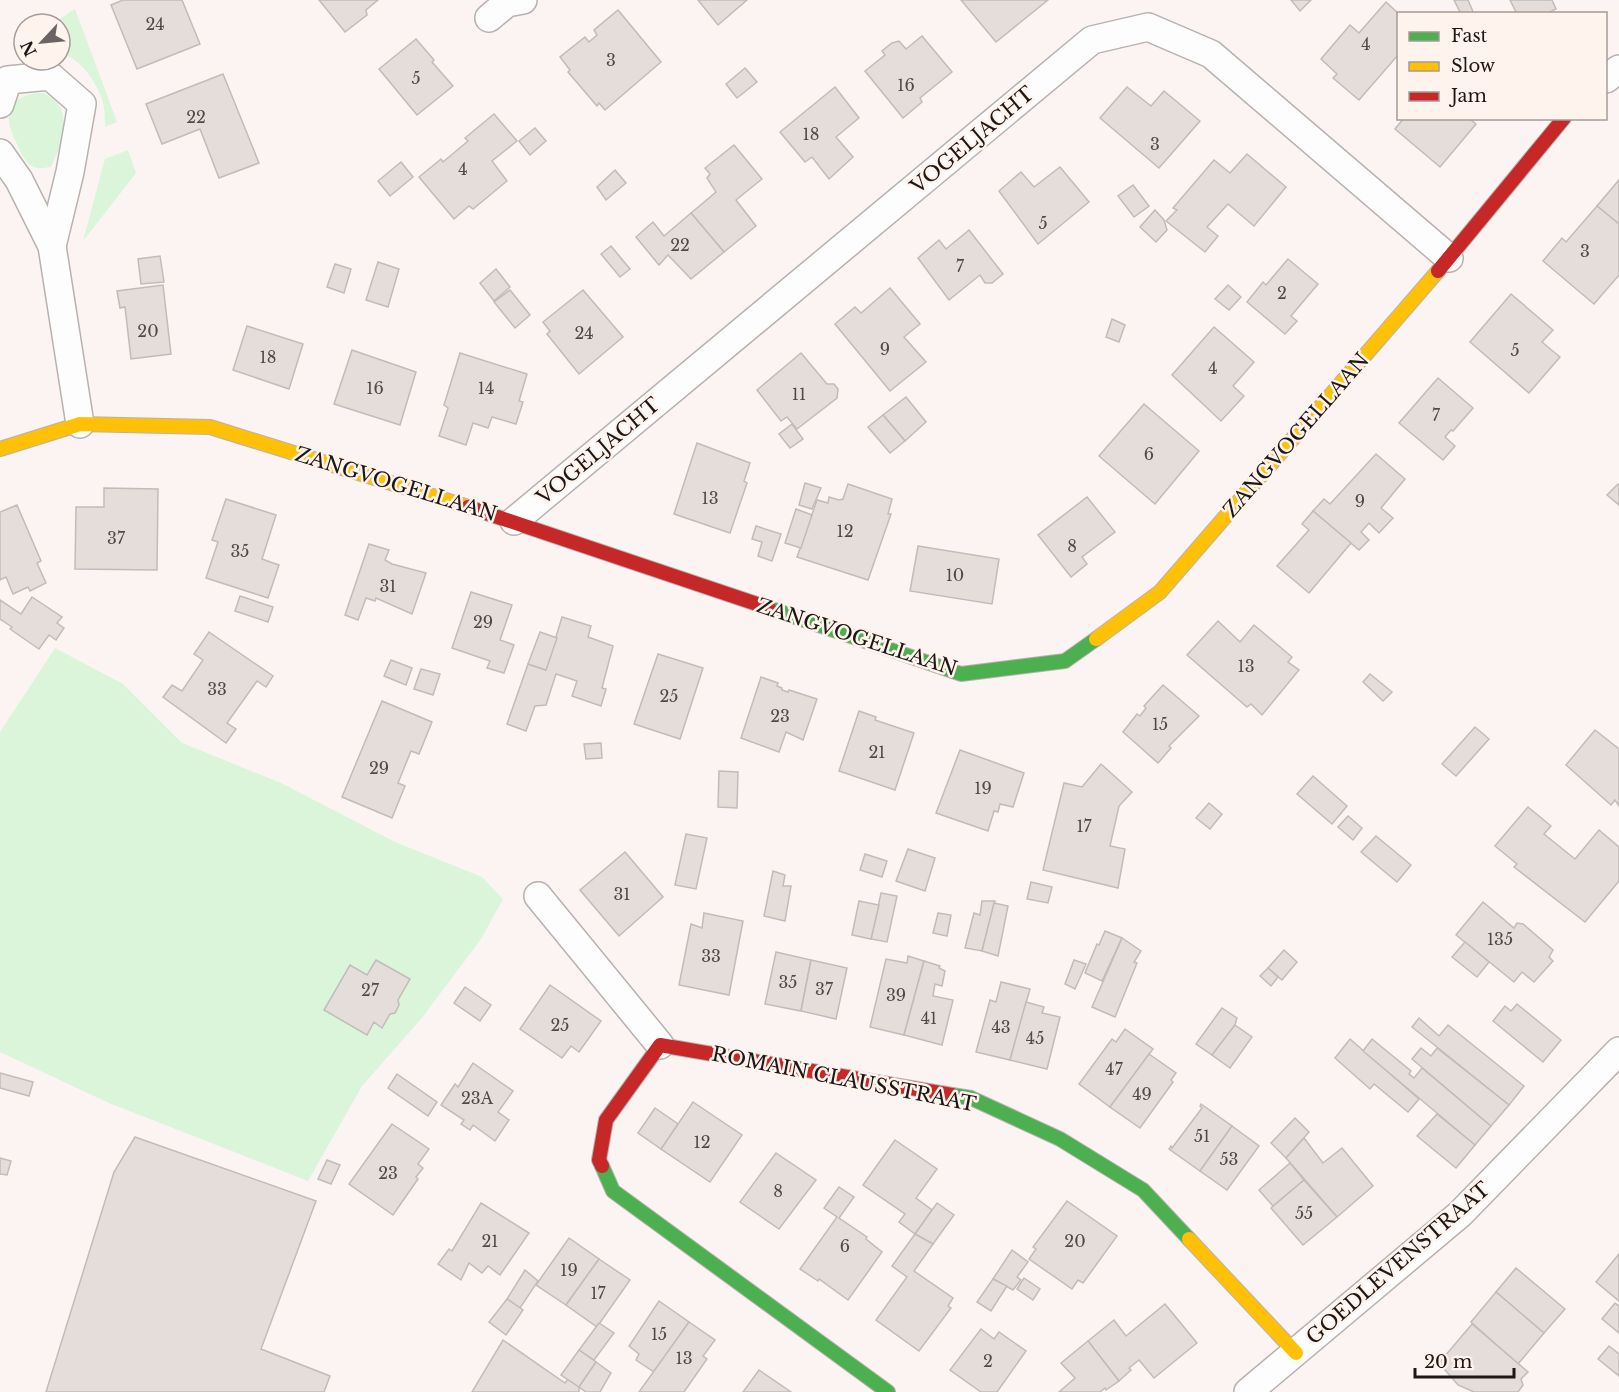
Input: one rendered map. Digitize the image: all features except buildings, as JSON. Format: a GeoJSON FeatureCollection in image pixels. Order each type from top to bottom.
{"type":"FeatureCollection","features":[{"type":"Feature","properties":{"kind":"street"},"geometry":{"type":"LineString","coordinates":[[489,18],[507,3],[523,0]]}},
{"type":"Feature","properties":{"kind":"street","name":"VOGELJACHT"},"geometry":{"type":"LineString","coordinates":[[514,521],[1092,40],[1148,27],[1210,54],[1449,258]]}},
{"type":"Feature","properties":{"kind":"street"},"geometry":{"type":"LineString","coordinates":[[0,104],[8,80],[50,76],[82,104],[70,172],[52,246]]}},
{"type":"Feature","properties":{"kind":"street","name":"ZANGVOGELLAAN"},"geometry":{"type":"LineString","coordinates":[[0,449],[80,424],[210,426],[514,521],[961,674],[1065,661],[1160,592],[1449,258],[1562,120]]}},
{"type":"Feature","properties":{"kind":"street"},"geometry":{"type":"LineString","coordinates":[[0,153],[19,180],[52,246],[80,424]]}},
{"type":"Feature","properties":{"kind":"street"},"geometry":{"type":"LineString","coordinates":[[538,896],[660,1045],[606,1120],[599,1160],[613,1191],[888,1392]]}},
{"type":"Feature","properties":{"kind":"street","name":"ROMAIN CLAUSSTRAAT"},"geometry":{"type":"LineString","coordinates":[[660,1045],[971,1098],[1060,1139],[1143,1190],[1296,1353]]}},
{"type":"Feature","properties":{"kind":"street","name":"GOEDLEVENSTRAAT"},"geometry":{"type":"LineString","coordinates":[[1248,1392],[1460,1214],[1619,1051]]}},
{"type":"Feature","properties":{"kind":"green space"},"geometry":{"type":"Polygon","coordinates":[[[75,9],[117,122],[105,127],[101,95],[87,72],[72,59],[70,12],[75,9]]]}},
{"type":"Feature","properties":{"kind":"green space"},"geometry":{"type":"Polygon","coordinates":[[[42,93],[52,98],[59,106],[64,125],[60,146],[51,167],[40,168],[31,166],[24,157],[12,134],[9,116],[14,102],[42,93]]]}},
{"type":"Feature","properties":{"kind":"green space"},"geometry":{"type":"Polygon","coordinates":[[[128,150],[136,173],[83,241],[105,159],[128,150]]]}},
{"type":"Feature","properties":{"kind":"green space"},"geometry":{"type":"Polygon","coordinates":[[[55,648],[123,684],[182,743],[281,783],[395,842],[482,877],[503,899],[481,939],[421,1019],[362,1086],[308,1181],[109,1103],[0,1052],[0,732],[55,648]]]}},
{"type":"Feature","properties":{"kind":"traffic: fast"},"geometry":{"type":"LineString","coordinates":[[769,608],[961,674],[1065,661],[1096,639]]}},
{"type":"Feature","properties":{"kind":"traffic: fast"},"geometry":{"type":"LineString","coordinates":[[952,1095],[971,1098],[1060,1139],[1143,1190],[1189,1239]]}},
{"type":"Feature","properties":{"kind":"traffic: fast"},"geometry":{"type":"LineString","coordinates":[[602,1166],[613,1191],[888,1392]]}},
{"type":"Feature","properties":{"kind":"traffic: slow"},"geometry":{"type":"LineString","coordinates":[[1096,639],[1160,592],[1438,271]]}},
{"type":"Feature","properties":{"kind":"traffic: slow"},"geometry":{"type":"LineString","coordinates":[[0,449],[80,424],[210,427],[468,507]]}},
{"type":"Feature","properties":{"kind":"traffic: slow"},"geometry":{"type":"LineString","coordinates":[[1189,1239],[1296,1353]]}},
{"type":"Feature","properties":{"kind":"traffic: jam"},"geometry":{"type":"LineString","coordinates":[[1438,271],[1562,120]]}},
{"type":"Feature","properties":{"kind":"traffic: jam"},"geometry":{"type":"LineString","coordinates":[[468,507],[769,608]]}},
{"type":"Feature","properties":{"kind":"traffic: jam"},"geometry":{"type":"LineString","coordinates":[[602,1166],[599,1160],[606,1120],[660,1045],[952,1095]]}}]}
